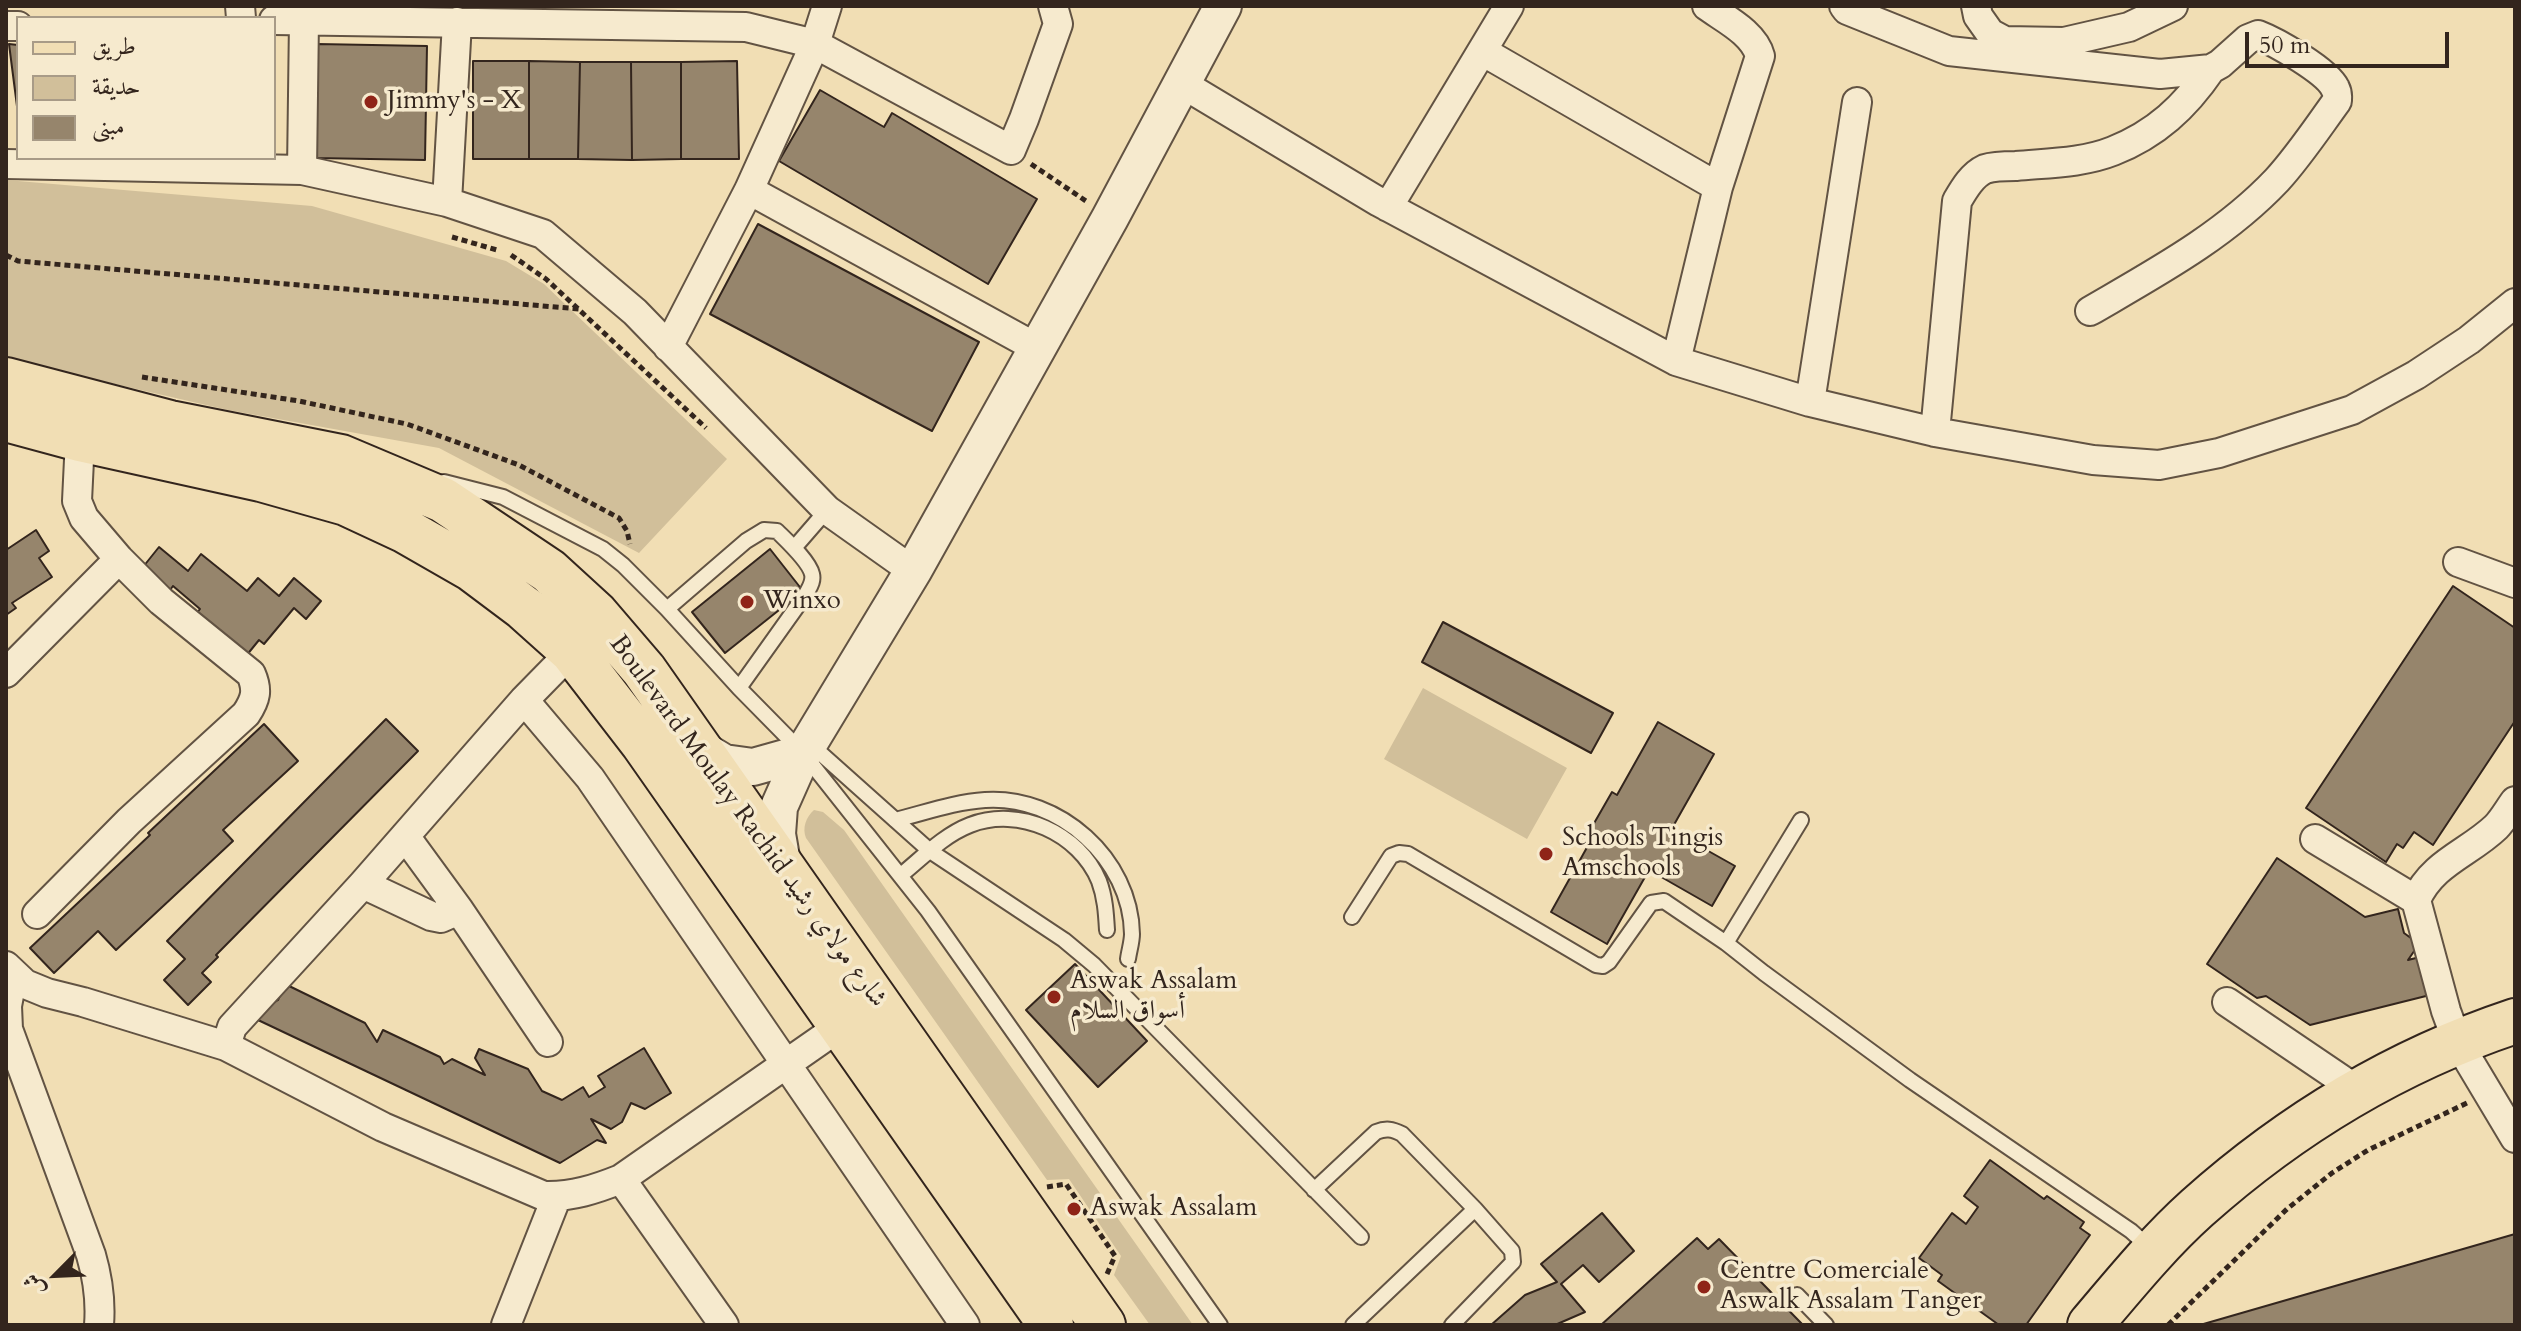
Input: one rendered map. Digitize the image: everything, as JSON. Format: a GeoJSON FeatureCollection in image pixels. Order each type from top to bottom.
{"type":"FeatureCollection","features":[{"type":"Feature","properties":{"kind":"main road","name":"Boulevard Moulay Rachid شارع مولاي رشيد"},"geometry":{"type":"LineString","coordinates":[[6,380],[170,423],[341,457],[443,500],[549,571],[596,614],[644,670],[1103,1325]]}},
{"type":"Feature","properties":{"kind":"main road","name":"Boulevard Moulay Rachid شارع مولاي رشيد"},"geometry":{"type":"LineString","coordinates":[[6,419],[80,439],[261,479],[346,503],[404,530],[472,569],[524,608],[572,651],[643,743],[1051,1325]]}},
{"type":"Feature","properties":{"kind":"main road"},"geometry":{"type":"LineString","coordinates":[[2090,1325],[2196,1209],[2304,1124],[2404,1065],[2457,1041],[2515,1021]]}},
{"type":"Feature","properties":{"kind":"street"},"geometry":{"type":"LineString","coordinates":[[668,347],[749,190],[815,44],[827,6]]}},
{"type":"Feature","properties":{"kind":"street"},"geometry":{"type":"LineString","coordinates":[[276,20],[457,22],[511,15],[746,27],[815,44],[1011,150],[1058,24],[1053,6]]}},
{"type":"Feature","properties":{"kind":"street"},"geometry":{"type":"LineString","coordinates":[[783,869],[777,834],[779,807],[806,748],[913,571],[1110,218],[1223,6]]}},
{"type":"Feature","properties":{"kind":"street"},"geometry":{"type":"LineString","coordinates":[[1388,207],[1509,6]]}},
{"type":"Feature","properties":{"kind":"street"},"geometry":{"type":"LineString","coordinates":[[1676,361],[1718,187],[1760,56],[1750,38],[1707,6]]}},
{"type":"Feature","properties":{"kind":"street"},"geometry":{"type":"LineString","coordinates":[[1844,6],[1847,10],[1949,51],[2160,74],[2211,69],[2248,39],[2262,35],[2324,75],[2335,87],[2337,101],[2278,178],[2253,203],[2192,252],[2090,311]]}},
{"type":"Feature","properties":{"kind":"street"},"geometry":{"type":"LineString","coordinates":[[1976,6],[1978,16],[1990,33],[2005,41],[2064,42],[2127,16],[2173,6]]}},
{"type":"Feature","properties":{"kind":"street"},"geometry":{"type":"LineString","coordinates":[[302,170],[304,20]]}},
{"type":"Feature","properties":{"kind":"street"},"geometry":{"type":"LineString","coordinates":[[447,202],[457,22]]}},
{"type":"Feature","properties":{"kind":"street"},"geometry":{"type":"LineString","coordinates":[[1482,51],[1718,187]]}},
{"type":"Feature","properties":{"kind":"street"},"geometry":{"type":"LineString","coordinates":[[1935,432],[1957,201],[1964,188],[1972,178],[1988,168],[2087,159],[2152,133],[2194,93],[2211,69]]}},
{"type":"Feature","properties":{"kind":"street"},"geometry":{"type":"LineString","coordinates":[[1181,83],[1388,207],[1676,361],[1810,402],[1935,432],[2106,461],[2159,465],[2219,453],[2352,410],[2416,375],[2469,340],[2515,303]]}},
{"type":"Feature","properties":{"kind":"street"},"geometry":{"type":"LineString","coordinates":[[1810,402],[1857,102]]}},
{"type":"Feature","properties":{"kind":"street"},"geometry":{"type":"LineString","coordinates":[[6,164],[302,170],[447,202],[543,234],[635,312],[827,510],[913,571]]}},
{"type":"Feature","properties":{"kind":"street"},"geometry":{"type":"LineString","coordinates":[[749,190],[1037,348]]}},
{"type":"Feature","properties":{"kind":"street"},"geometry":{"type":"LineString","coordinates":[[37,914],[129,821],[246,714],[255,700],[256,684],[251,674],[161,601],[84,518],[77,501],[80,439]]}},
{"type":"Feature","properties":{"kind":"street"},"geometry":{"type":"LineString","coordinates":[[6,673],[119,559]]}},
{"type":"Feature","properties":{"kind":"street"},"geometry":{"type":"LineString","coordinates":[[2458,562],[2515,583]]}},
{"type":"Feature","properties":{"kind":"street"},"geometry":{"type":"LineString","coordinates":[[226,1046],[232,1027],[363,884],[524,700],[572,651]]}},
{"type":"Feature","properties":{"kind":"street"},"geometry":{"type":"LineString","coordinates":[[524,700],[590,778],[965,1325]]}},
{"type":"Feature","properties":{"kind":"street"},"geometry":{"type":"LineString","coordinates":[[696,746],[724,763],[753,767],[806,748]]}},
{"type":"Feature","properties":{"kind":"street"},"geometry":{"type":"LineString","coordinates":[[2515,801],[2506,826],[2440,867],[2421,888],[2416,900],[2457,1041],[2515,1138]]}},
{"type":"Feature","properties":{"kind":"street"},"geometry":{"type":"LineString","coordinates":[[405,836],[548,1042]]}},
{"type":"Feature","properties":{"kind":"street"},"geometry":{"type":"LineString","coordinates":[[2315,839],[2416,900]]}},
{"type":"Feature","properties":{"kind":"street"},"geometry":{"type":"LineString","coordinates":[[363,884],[431,916],[441,918],[459,910]]}},
{"type":"Feature","properties":{"kind":"street"},"geometry":{"type":"LineString","coordinates":[[10,970],[25,984],[47,993],[226,1046],[383,1127],[535,1192],[557,1196],[588,1191],[621,1179],[842,1025]]}},
{"type":"Feature","properties":{"kind":"street"},"geometry":{"type":"LineString","coordinates":[[10,970],[8,1029],[91,1255],[101,1305],[99,1325]]}},
{"type":"Feature","properties":{"kind":"street"},"geometry":{"type":"LineString","coordinates":[[2227,1002],[2357,1090]]}},
{"type":"Feature","properties":{"kind":"street"},"geometry":{"type":"LineString","coordinates":[[621,1179],[724,1325]]}},
{"type":"Feature","properties":{"kind":"street"},"geometry":{"type":"LineString","coordinates":[[506,1325],[557,1196]]}},
{"type":"Feature","properties":{"kind":"lane"},"geometry":{"type":"LineString","coordinates":[[341,457],[503,497],[603,549],[667,609],[739,688],[806,748],[930,851],[1056,935],[1094,965],[1361,1237]]}},
{"type":"Feature","properties":{"kind":"lane"},"geometry":{"type":"LineString","coordinates":[[794,548],[827,510]]}},
{"type":"Feature","properties":{"kind":"lane"},"geometry":{"type":"LineString","coordinates":[[667,609],[746,541],[764,530],[777,531],[794,548],[812,572],[812,582],[739,688]]}},
{"type":"Feature","properties":{"kind":"lane"},"geometry":{"type":"LineString","coordinates":[[806,748],[901,875],[1220,1325]]}},
{"type":"Feature","properties":{"kind":"lane"},"geometry":{"type":"LineString","coordinates":[[895,820],[986,800],[1017,802],[1047,811],[1075,827],[1098,848],[1116,875],[1127,904],[1132,935],[1128,959]]}},
{"type":"Feature","properties":{"kind":"lane"},"geometry":{"type":"LineString","coordinates":[[901,875],[950,835],[972,824],[997,819],[1022,820],[1046,828],[1067,841],[1085,859],[1098,880],[1105,904],[1107,930]]}},
{"type":"Feature","properties":{"kind":"lane"},"geometry":{"type":"LineString","coordinates":[[1726,943],[1801,820]]}},
{"type":"Feature","properties":{"kind":"lane"},"geometry":{"type":"LineString","coordinates":[[1352,917],[1391,856],[1408,854],[1596,965],[1603,966],[1651,903],[1664,901],[1726,943],[1898,1071],[2131,1231],[2154,1252]]}},
{"type":"Feature","properties":{"kind":"lane"},"geometry":{"type":"LineString","coordinates":[[1314,1190],[1376,1132],[1385,1129],[1402,1134],[1512,1251],[1513,1262],[1452,1325]]}},
{"type":"Feature","properties":{"kind":"lane"},"geometry":{"type":"LineString","coordinates":[[1353,1325],[1475,1209]]}},
{"type":"Feature","properties":{"kind":"lane"},"geometry":{"type":"LineString","coordinates":[[1797,1295],[1826,1325]]}},
{"type":"Feature","properties":{"kind":"path"},"geometry":{"type":"LineString","coordinates":[[1011,150],[1110,218]]}},
{"type":"Feature","properties":{"kind":"path"},"geometry":{"type":"LineString","coordinates":[[452,237],[515,256],[546,279],[707,429]]}},
{"type":"Feature","properties":{"kind":"path"},"geometry":{"type":"LineString","coordinates":[[6,255],[18,261],[579,309]]}},
{"type":"Feature","properties":{"kind":"path"},"geometry":{"type":"LineString","coordinates":[[2168,1325],[2287,1209],[2332,1173],[2368,1150],[2488,1093]]}},
{"type":"Feature","properties":{"kind":"green space"},"geometry":{"type":"Polygon","coordinates":[[[6,180],[312,206],[506,261],[544,284],[727,459],[639,553],[439,448],[228,410],[14,361],[6,357],[6,180]]]}},
{"type":"Feature","properties":{"kind":"green space"},"geometry":{"type":"Polygon","coordinates":[[[1423,688],[1567,768],[1527,839],[1384,759],[1423,688]]]}},
{"type":"Feature","properties":{"kind":"green space"},"geometry":{"type":"Polygon","coordinates":[[[814,810],[823,812],[844,830],[1193,1325],[1150,1325],[1114,1275],[1121,1256],[1069,1179],[1047,1180],[806,838],[806,823],[814,810]]]}},
{"type":"Feature","properties":{"kind":"building"},"geometry":{"type":"Polygon","coordinates":[[[9,44],[16,45],[16,98],[9,44]]]}},
{"type":"Feature","properties":{"kind":"building","name":"Jimmy's - X"},"geometry":{"type":"Polygon","coordinates":[[[317,44],[427,46],[425,160],[315,158],[317,44]]]}},
{"type":"Feature","properties":{"kind":"building"},"geometry":{"type":"Polygon","coordinates":[[[473,61],[529,61],[529,159],[473,159],[473,61]]]}},
{"type":"Feature","properties":{"kind":"building"},"geometry":{"type":"Polygon","coordinates":[[[529,61],[580,62],[578,159],[529,159],[529,61]]]}},
{"type":"Feature","properties":{"kind":"building"},"geometry":{"type":"Polygon","coordinates":[[[737,61],[739,159],[681,159],[681,62],[737,61]]]}},
{"type":"Feature","properties":{"kind":"building"},"geometry":{"type":"Polygon","coordinates":[[[580,62],[631,62],[632,160],[578,159],[580,62]]]}},
{"type":"Feature","properties":{"kind":"building"},"geometry":{"type":"Polygon","coordinates":[[[631,62],[681,62],[681,159],[632,160],[631,62]]]}},
{"type":"Feature","properties":{"kind":"building"},"geometry":{"type":"Polygon","coordinates":[[[820,90],[884,127],[892,113],[1037,199],[988,284],[779,161],[820,90]]]}},
{"type":"Feature","properties":{"kind":"building"},"geometry":{"type":"Polygon","coordinates":[[[758,224],[979,342],[932,431],[710,314],[758,224]]]}},
{"type":"Feature","properties":{"kind":"building"},"geometry":{"type":"Polygon","coordinates":[[[36,530],[49,551],[39,558],[52,577],[12,603],[16,608],[6,615],[6,550],[36,530]]]}},
{"type":"Feature","properties":{"kind":"building"},"geometry":{"type":"Polygon","coordinates":[[[159,547],[188,571],[201,554],[247,591],[258,578],[279,596],[294,578],[321,601],[306,619],[294,608],[264,644],[259,640],[246,656],[196,614],[200,609],[173,586],[170,590],[143,567],[159,547]]]}},
{"type":"Feature","properties":{"kind":"building","name":"Winxo"},"geometry":{"type":"Polygon","coordinates":[[[770,549],[803,591],[725,653],[692,612],[770,549]]]}},
{"type":"Feature","properties":{"kind":"building"},"geometry":{"type":"Polygon","coordinates":[[[2453,586],[2515,628],[2515,721],[2433,845],[2414,832],[2403,848],[2397,844],[2386,862],[2306,808],[2453,586]]]}},
{"type":"Feature","properties":{"kind":"building"},"geometry":{"type":"Polygon","coordinates":[[[1443,622],[1613,713],[1591,753],[1422,662],[1443,622]]]}},
{"type":"Feature","properties":{"kind":"building"},"geometry":{"type":"Polygon","coordinates":[[[386,719],[418,751],[216,955],[218,957],[202,973],[211,982],[188,1005],[164,980],[185,959],[167,941],[386,719]]]}},
{"type":"Feature","properties":{"kind":"building"},"geometry":{"type":"Polygon","coordinates":[[[1658,722],[1714,754],[1671,830],[1735,866],[1712,906],[1649,870],[1607,944],[1551,912],[1590,842],[1585,839],[1612,792],[1617,795],[1658,722]]]}},
{"type":"Feature","properties":{"kind":"building"},"geometry":{"type":"Polygon","coordinates":[[[264,724],[298,761],[223,830],[233,841],[116,950],[98,931],[54,973],[30,948],[264,724]]]}},
{"type":"Feature","properties":{"kind":"building"},"geometry":{"type":"Polygon","coordinates":[[[2277,858],[2365,917],[2398,909],[2404,933],[2419,944],[2408,960],[2420,957],[2430,995],[2310,1025],[2266,996],[2257,998],[2207,964],[2277,858]]]}},
{"type":"Feature","properties":{"kind":"building"},"geometry":{"type":"Polygon","coordinates":[[[1075,964],[1147,1041],[1098,1087],[1026,1010],[1075,964]]]}},
{"type":"Feature","properties":{"kind":"building"},"geometry":{"type":"Polygon","coordinates":[[[285,984],[365,1023],[377,1042],[383,1030],[440,1057],[444,1064],[452,1059],[485,1075],[475,1058],[479,1049],[528,1069],[542,1091],[562,1100],[583,1087],[589,1097],[605,1087],[598,1076],[644,1048],[671,1093],[645,1109],[631,1103],[622,1122],[611,1129],[591,1119],[606,1143],[597,1140],[560,1163],[258,1020],[263,1009],[278,1000],[285,984]]]}},
{"type":"Feature","properties":{"kind":"building"},"geometry":{"type":"Polygon","coordinates":[[[1990,1160],[2044,1199],[2047,1196],[2084,1222],[2080,1228],[2090,1235],[2026,1325],[1999,1325],[1938,1281],[1942,1275],[1919,1258],[1952,1213],[1966,1224],[1978,1207],[1964,1196],[1990,1160]]]}},
{"type":"Feature","properties":{"kind":"building"},"geometry":{"type":"Polygon","coordinates":[[[1602,1213],[1634,1251],[1599,1282],[1583,1265],[1561,1284],[1585,1312],[1555,1325],[1491,1325],[1525,1295],[1557,1282],[1541,1264],[1602,1213]]]}},
{"type":"Feature","properties":{"kind":"building"},"geometry":{"type":"Polygon","coordinates":[[[2515,1234],[2515,1325],[2200,1325],[2515,1234]]]}},
{"type":"Feature","properties":{"kind":"building","name":"Centre Comerciale Aswalk Assalam Tanger"},"geometry":{"type":"Polygon","coordinates":[[[1697,1238],[1708,1249],[1719,1239],[1803,1325],[1601,1325],[1697,1238]]]}},
{"type":"Feature","properties":{"kind":"place","name":"Jimmy's - X"},"geometry":{"type":"Point","coordinates":[371,102]}},
{"type":"Feature","properties":{"kind":"place","name":"Winxo"},"geometry":{"type":"Point","coordinates":[747,602]}},
{"type":"Feature","properties":{"kind":"place","name":"Schools Tingis Amschools"},"geometry":{"type":"Point","coordinates":[1546,854]}},
{"type":"Feature","properties":{"kind":"place","name":"Aswak Assalam أسواق السلام"},"geometry":{"type":"Point","coordinates":[1054,997]}},
{"type":"Feature","properties":{"kind":"place","name":"Aswak Assalam"},"geometry":{"type":"Point","coordinates":[1074,1209]}},
{"type":"Feature","properties":{"kind":"place","name":"Centre Comerciale Aswalk Assalam Tanger"},"geometry":{"type":"Point","coordinates":[1704,1287]}}]}
